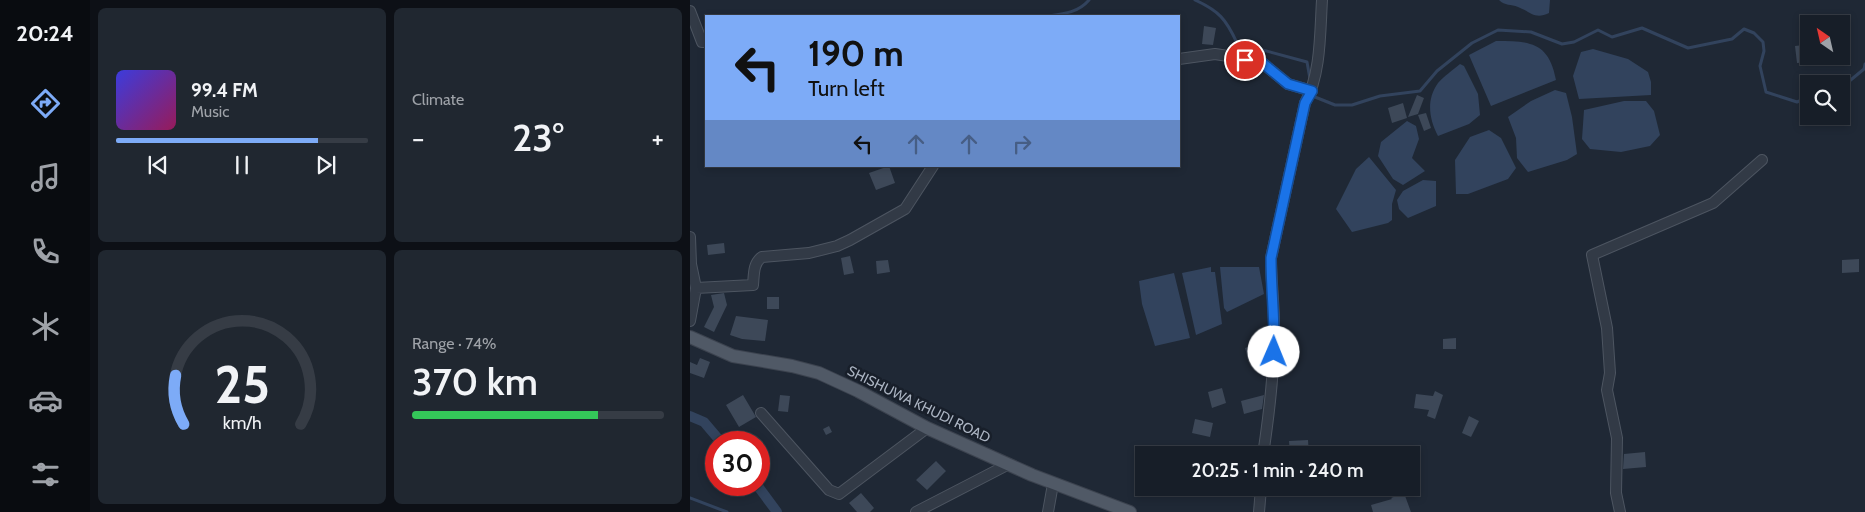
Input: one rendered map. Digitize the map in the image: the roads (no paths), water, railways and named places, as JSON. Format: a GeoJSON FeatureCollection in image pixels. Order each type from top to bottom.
{"type":"FeatureCollection","features":[{"type":"Feature","properties":{"kind":"main road","name":"SHISHUWA KHUDI ROAD"},"geometry":{"type":"LineString","coordinates":[[690,337],[733,356],[819,373],[858,391],[926,428],[1053,484],[1130,512]]}},
{"type":"Feature","properties":{"kind":"street"},"geometry":{"type":"LineString","coordinates":[[1264,446],[1272,389],[1274,334],[1271,258],[1305,103],[1312,91],[1319,45],[1322,0]]}},
{"type":"Feature","properties":{"kind":"street"},"geometry":{"type":"LineString","coordinates":[[690,11],[702,42],[705,42]]}},
{"type":"Feature","properties":{"kind":"street"},"geometry":{"type":"LineString","coordinates":[[1180,59],[1215,54],[1260,61],[1288,84],[1312,91]]}},
{"type":"Feature","properties":{"kind":"street"},"geometry":{"type":"LineString","coordinates":[[1620,512],[1616,493],[1618,463],[1616,438],[1607,390],[1610,373],[1608,328],[1592,255],[1713,202],[1762,160]]}},
{"type":"Feature","properties":{"kind":"street"},"geometry":{"type":"LineString","coordinates":[[696,288],[753,285],[755,266],[757,260],[762,257],[809,253],[837,246],[850,240],[905,209],[932,167]]}},
{"type":"Feature","properties":{"kind":"street"},"geometry":{"type":"LineString","coordinates":[[690,237],[691,264],[696,288],[690,321]]}},
{"type":"Feature","properties":{"kind":"street"},"geometry":{"type":"LineString","coordinates":[[761,413],[829,490],[839,494],[926,428]]}},
{"type":"Feature","properties":{"kind":"street"},"geometry":{"type":"LineString","coordinates":[[916,512],[1009,464]]}},
{"type":"Feature","properties":{"kind":"street"},"geometry":{"type":"LineString","coordinates":[[1048,512],[1053,484]]}},
{"type":"Feature","properties":{"kind":"street"},"geometry":{"type":"LineString","coordinates":[[1259,512],[1260,496]]}},
{"type":"Feature","properties":{"kind":"water"},"geometry":{"type":"Polygon","coordinates":[[[1499,0],[1550,0],[1549,13],[1540,16],[1536,15],[1499,0]]]}},
{"type":"Feature","properties":{"kind":"water"},"geometry":{"type":"Polygon","coordinates":[[[1496,41],[1528,43],[1536,46],[1548,58],[1553,67],[1556,80],[1491,106],[1469,55],[1496,41]]]}},
{"type":"Feature","properties":{"kind":"water"},"geometry":{"type":"Polygon","coordinates":[[[1593,49],[1628,59],[1648,72],[1651,82],[1651,95],[1579,99],[1573,76],[1581,52],[1593,49]]]}},
{"type":"Feature","properties":{"kind":"water"},"geometry":{"type":"Polygon","coordinates":[[[1460,64],[1464,66],[1478,94],[1480,115],[1469,124],[1438,136],[1430,110],[1434,89],[1446,75],[1460,64]]]}},
{"type":"Feature","properties":{"kind":"water"},"geometry":{"type":"Polygon","coordinates":[[[1555,90],[1566,93],[1572,117],[1577,154],[1567,160],[1528,172],[1517,158],[1516,138],[1508,117],[1531,101],[1555,90]]]}},
{"type":"Feature","properties":{"kind":"water"},"geometry":{"type":"Polygon","coordinates":[[[1624,101],[1646,101],[1654,111],[1660,135],[1650,146],[1621,152],[1590,149],[1582,139],[1584,110],[1624,101]]]}},
{"type":"Feature","properties":{"kind":"water"},"geometry":{"type":"Polygon","coordinates":[[[1407,121],[1416,126],[1419,139],[1412,158],[1425,171],[1403,185],[1393,179],[1378,156],[1381,142],[1407,121]]]}},
{"type":"Feature","properties":{"kind":"water"},"geometry":{"type":"Polygon","coordinates":[[[1489,130],[1501,138],[1516,168],[1508,179],[1468,194],[1456,194],[1455,160],[1470,137],[1489,130]]]}},
{"type":"Feature","properties":{"kind":"water"},"geometry":{"type":"Polygon","coordinates":[[[1369,157],[1396,190],[1392,204],[1392,220],[1388,223],[1352,232],[1336,209],[1356,169],[1369,157]]]}},
{"type":"Feature","properties":{"kind":"water"},"geometry":{"type":"Polygon","coordinates":[[[1423,180],[1436,181],[1436,206],[1408,218],[1399,209],[1397,200],[1403,191],[1423,180]]]}},
{"type":"Feature","properties":{"kind":"water"},"geometry":{"type":"Polygon","coordinates":[[[1211,267],[1211,272],[1215,272],[1222,324],[1196,335],[1182,273],[1211,267]]]}},
{"type":"Feature","properties":{"kind":"water"},"geometry":{"type":"Polygon","coordinates":[[[1220,267],[1259,267],[1264,294],[1227,312],[1224,308],[1220,267]]]}},
{"type":"Feature","properties":{"kind":"water"},"geometry":{"type":"Polygon","coordinates":[[[1174,273],[1190,338],[1155,346],[1142,304],[1139,281],[1174,273]]]}},
{"type":"Feature","properties":{"kind":"waterway"},"geometry":{"type":"LineString","coordinates":[[1053,15],[1080,8],[1089,0]]}},
{"type":"Feature","properties":{"kind":"waterway"},"geometry":{"type":"LineString","coordinates":[[1195,0],[1210,8],[1221,17],[1237,43],[1307,62],[1310,79]]}},
{"type":"Feature","properties":{"kind":"waterway"},"geometry":{"type":"LineString","coordinates":[[1315,97],[1335,105],[1352,105],[1380,96],[1420,91],[1437,71],[1472,43],[1498,30],[1531,32],[1562,44],[1574,42],[1598,30],[1612,37],[1642,28],[1688,48],[1732,39],[1744,29],[1754,33],[1763,42],[1764,51],[1760,66],[1766,92],[1797,102],[1800,101]]}},
{"type":"Feature","properties":{"kind":"waterway"},"geometry":{"type":"LineString","coordinates":[[1850,81],[1864,69],[1865,64]]}},
{"type":"Feature","properties":{"kind":"waterway"},"geometry":{"type":"LineString","coordinates":[[690,416],[704,422],[712,431]]}},
{"type":"Feature","properties":{"kind":"waterway"},"geometry":{"type":"LineString","coordinates":[[765,496],[777,512]]}},
{"type":"Feature","properties":{"kind":"waterway"},"geometry":{"type":"LineString","coordinates":[[690,498],[727,512]]}}]}
